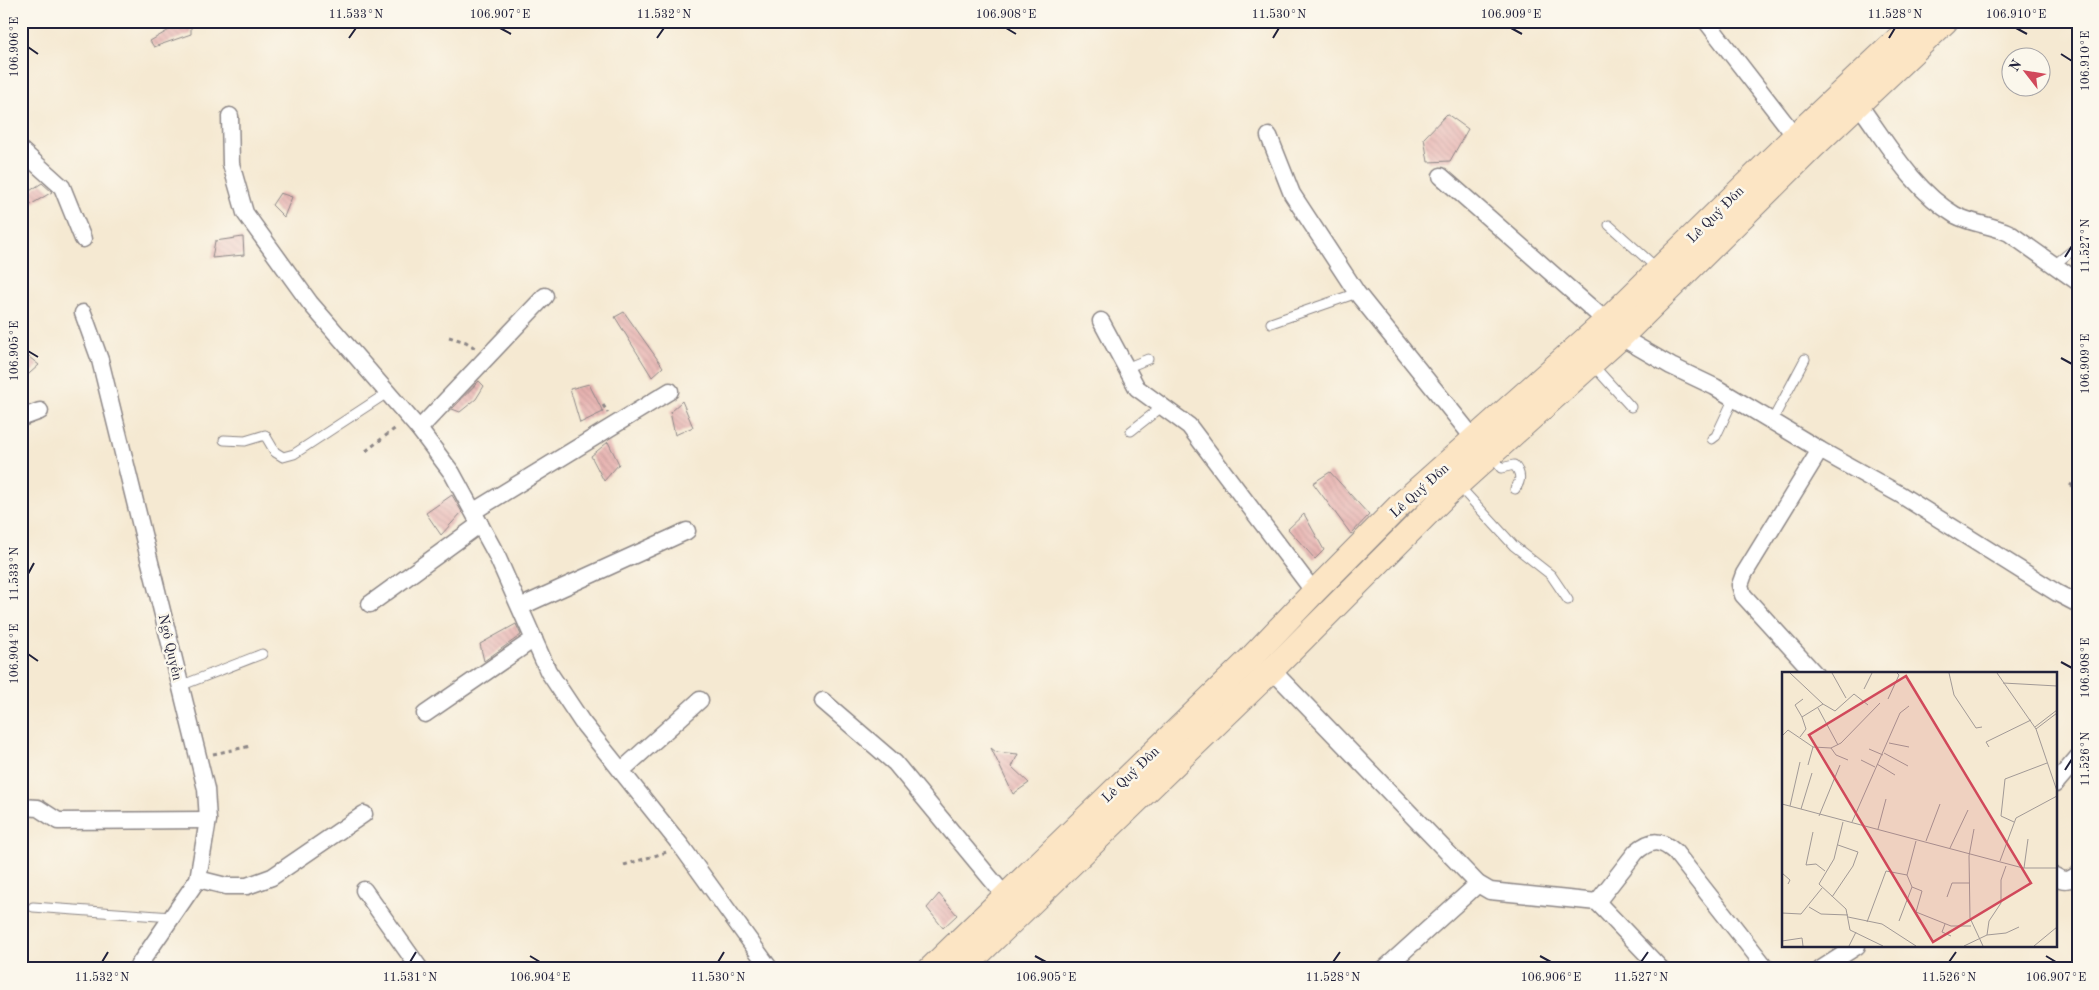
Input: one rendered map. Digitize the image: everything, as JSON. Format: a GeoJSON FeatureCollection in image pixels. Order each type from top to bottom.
{"type":"FeatureCollection","features":[{"type":"Feature","properties":{"kind":"main road","name":"Lê Quý Đôn"},"geometry":{"type":"LineString","coordinates":[[963,969],[1250,659],[1401,504],[1483,447],[1591,363],[1614,329],[1659,270],[1795,136],[1917,21]]}},
{"type":"Feature","properties":{"kind":"main road","name":"Lê Quý Đôn"},"geometry":{"type":"LineString","coordinates":[[930,969],[1005,896],[1272,670],[1458,484],[1483,447],[1859,105],[1946,21]]}},
{"type":"Feature","properties":{"kind":"street"},"geometry":{"type":"LineString","coordinates":[[1706,21],[1795,136]]}},
{"type":"Feature","properties":{"kind":"street"},"geometry":{"type":"LineString","coordinates":[[1859,105],[1918,185],[1938,203],[1956,216],[2010,233],[2078,282]]}},
{"type":"Feature","properties":{"kind":"street"},"geometry":{"type":"LineString","coordinates":[[230,116],[231,164],[245,214],[310,303],[414,423],[452,473],[477,517],[548,671],[582,722],[682,847],[770,969]]}},
{"type":"Feature","properties":{"kind":"street"},"geometry":{"type":"LineString","coordinates":[[1269,136],[1292,194],[1357,293],[1483,447]]}},
{"type":"Feature","properties":{"kind":"street"},"geometry":{"type":"LineString","coordinates":[[21,150],[62,187],[83,239]]}},
{"type":"Feature","properties":{"kind":"street"},"geometry":{"type":"LineString","coordinates":[[1440,176],[1614,329],[1820,450],[1901,495],[2057,593],[2078,604]]}},
{"type":"Feature","properties":{"kind":"street"},"geometry":{"type":"LineString","coordinates":[[414,423],[484,360],[544,296]]}},
{"type":"Feature","properties":{"kind":"street","name":"Ngô Quyền"},"geometry":{"type":"LineString","coordinates":[[83,313],[100,360],[206,789],[208,820],[198,879],[136,969]]}},
{"type":"Feature","properties":{"kind":"street"},"geometry":{"type":"LineString","coordinates":[[1101,322],[1137,388],[1189,426],[1314,592]]}},
{"type":"Feature","properties":{"kind":"street"},"geometry":{"type":"LineString","coordinates":[[370,604],[477,517],[670,391]]}},
{"type":"Feature","properties":{"kind":"street"},"geometry":{"type":"LineString","coordinates":[[21,418],[40,411]]}},
{"type":"Feature","properties":{"kind":"street"},"geometry":{"type":"LineString","coordinates":[[1813,672],[1743,596],[1740,585],[1744,574],[1820,450]]}},
{"type":"Feature","properties":{"kind":"street"},"geometry":{"type":"LineString","coordinates":[[520,607],[686,531]]}},
{"type":"Feature","properties":{"kind":"street"},"geometry":{"type":"LineString","coordinates":[[425,714],[534,638]]}},
{"type":"Feature","properties":{"kind":"street"},"geometry":{"type":"LineString","coordinates":[[1272,670],[1478,884],[1490,891],[1597,902],[1660,969]]}},
{"type":"Feature","properties":{"kind":"street"},"geometry":{"type":"LineString","coordinates":[[620,771],[700,700]]}},
{"type":"Feature","properties":{"kind":"street"},"geometry":{"type":"LineString","coordinates":[[823,701],[895,764],[1005,896]]}},
{"type":"Feature","properties":{"kind":"street"},"geometry":{"type":"LineString","coordinates":[[2056,783],[2078,757]]}},
{"type":"Feature","properties":{"kind":"street"},"geometry":{"type":"LineString","coordinates":[[21,807],[38,808],[58,821],[208,820]]}},
{"type":"Feature","properties":{"kind":"street"},"geometry":{"type":"LineString","coordinates":[[198,879],[226,886],[247,886],[272,877],[364,814]]}},
{"type":"Feature","properties":{"kind":"street"},"geometry":{"type":"LineString","coordinates":[[1597,902],[1636,852],[1643,846],[1659,841],[1675,852],[1767,969]]}},
{"type":"Feature","properties":{"kind":"street"},"geometry":{"type":"LineString","coordinates":[[2056,876],[2068,880],[2078,874]]}},
{"type":"Feature","properties":{"kind":"street"},"geometry":{"type":"LineString","coordinates":[[1384,969],[1478,884]]}},
{"type":"Feature","properties":{"kind":"street"},"geometry":{"type":"LineString","coordinates":[[364,890],[420,969]]}},
{"type":"Feature","properties":{"kind":"street"},"geometry":{"type":"LineString","coordinates":[[1821,969],[1855,948]]}},
{"type":"Feature","properties":{"kind":"lane"},"geometry":{"type":"LineString","coordinates":[[1609,225],[1659,270]]}},
{"type":"Feature","properties":{"kind":"lane"},"geometry":{"type":"LineString","coordinates":[[2054,265],[2078,246]]}},
{"type":"Feature","properties":{"kind":"lane"},"geometry":{"type":"LineString","coordinates":[[1271,323],[1357,293]]}},
{"type":"Feature","properties":{"kind":"lane"},"geometry":{"type":"LineString","coordinates":[[1126,368],[1148,359]]}},
{"type":"Feature","properties":{"kind":"lane"},"geometry":{"type":"LineString","coordinates":[[1772,421],[1805,359]]}},
{"type":"Feature","properties":{"kind":"lane"},"geometry":{"type":"LineString","coordinates":[[1591,363],[1631,407]]}},
{"type":"Feature","properties":{"kind":"lane"},"geometry":{"type":"LineString","coordinates":[[224,440],[244,441],[265,435],[275,452],[283,457],[294,454],[387,393]]}},
{"type":"Feature","properties":{"kind":"lane"},"geometry":{"type":"LineString","coordinates":[[1712,439],[1716,436],[1734,398]]}},
{"type":"Feature","properties":{"kind":"lane"},"geometry":{"type":"LineString","coordinates":[[1131,431],[1163,406]]}},
{"type":"Feature","properties":{"kind":"lane"},"geometry":{"type":"LineString","coordinates":[[1483,447],[1501,468],[1514,465],[1516,467],[1520,476],[1520,482],[1516,489]]}},
{"type":"Feature","properties":{"kind":"lane"},"geometry":{"type":"LineString","coordinates":[[1458,484],[1514,546],[1551,575],[1568,600]]}},
{"type":"Feature","properties":{"kind":"lane"},"geometry":{"type":"LineString","coordinates":[[180,686],[262,654]]}},
{"type":"Feature","properties":{"kind":"lane"},"geometry":{"type":"LineString","coordinates":[[33,907],[172,917]]}},
{"type":"Feature","properties":{"kind":"path"},"geometry":{"type":"LineString","coordinates":[[449,337],[466,342],[484,360]]}},
{"type":"Feature","properties":{"kind":"path"},"geometry":{"type":"LineString","coordinates":[[366,450],[414,423]]}},
{"type":"Feature","properties":{"kind":"path"},"geometry":{"type":"LineString","coordinates":[[2070,484],[2078,490]]}},
{"type":"Feature","properties":{"kind":"path"},"geometry":{"type":"LineString","coordinates":[[198,757],[251,746]]}},
{"type":"Feature","properties":{"kind":"path"},"geometry":{"type":"LineString","coordinates":[[624,865],[682,847]]}},
{"type":"Feature","properties":{"kind":"building"},"geometry":{"type":"Polygon","coordinates":[[[185,21],[191,21],[191,34],[154,47],[150,41],[185,21]]]}},
{"type":"Feature","properties":{"kind":"building"},"geometry":{"type":"Polygon","coordinates":[[[1447,114],[1468,129],[1450,161],[1428,162],[1424,138],[1447,114]]]}},
{"type":"Feature","properties":{"kind":"building"},"geometry":{"type":"Polygon","coordinates":[[[42,183],[52,192],[30,205],[25,194],[42,183]]]}},
{"type":"Feature","properties":{"kind":"building"},"geometry":{"type":"Polygon","coordinates":[[[280,193],[292,197],[284,217],[272,205],[280,193]]]}},
{"type":"Feature","properties":{"kind":"building"},"geometry":{"type":"Polygon","coordinates":[[[243,237],[244,255],[212,258],[215,241],[243,237]]]}},
{"type":"Feature","properties":{"kind":"building"},"geometry":{"type":"Polygon","coordinates":[[[624,312],[663,367],[652,377],[615,317],[624,312]]]}},
{"type":"Feature","properties":{"kind":"building"},"geometry":{"type":"Polygon","coordinates":[[[29,357],[39,365],[21,381],[21,362],[29,357]]]}},
{"type":"Feature","properties":{"kind":"building"},"geometry":{"type":"Polygon","coordinates":[[[479,381],[484,386],[476,399],[460,412],[452,409],[479,381]]]}},
{"type":"Feature","properties":{"kind":"building"},"geometry":{"type":"Polygon","coordinates":[[[589,384],[603,412],[580,423],[570,389],[589,384]]]}},
{"type":"Feature","properties":{"kind":"building"},"geometry":{"type":"Polygon","coordinates":[[[682,401],[693,427],[675,435],[670,412],[682,401]]]}},
{"type":"Feature","properties":{"kind":"building"},"geometry":{"type":"Polygon","coordinates":[[[608,442],[619,464],[604,481],[591,456],[608,442]]]}},
{"type":"Feature","properties":{"kind":"building"},"geometry":{"type":"Polygon","coordinates":[[[1330,472],[1369,515],[1351,534],[1313,483],[1330,472]]]}},
{"type":"Feature","properties":{"kind":"building"},"geometry":{"type":"Polygon","coordinates":[[[452,495],[462,512],[441,535],[426,513],[452,495]]]}},
{"type":"Feature","properties":{"kind":"building"},"geometry":{"type":"Polygon","coordinates":[[[1304,514],[1324,550],[1315,559],[1288,529],[1304,514]]]}},
{"type":"Feature","properties":{"kind":"building"},"geometry":{"type":"Polygon","coordinates":[[[516,624],[521,635],[484,661],[480,644],[516,624]]]}},
{"type":"Feature","properties":{"kind":"building"},"geometry":{"type":"Polygon","coordinates":[[[991,748],[996,752],[1018,754],[1012,767],[1029,783],[1013,794],[991,748]]]}},
{"type":"Feature","properties":{"kind":"building"},"geometry":{"type":"Polygon","coordinates":[[[939,894],[957,915],[943,928],[927,908],[939,894]]]}}]}
